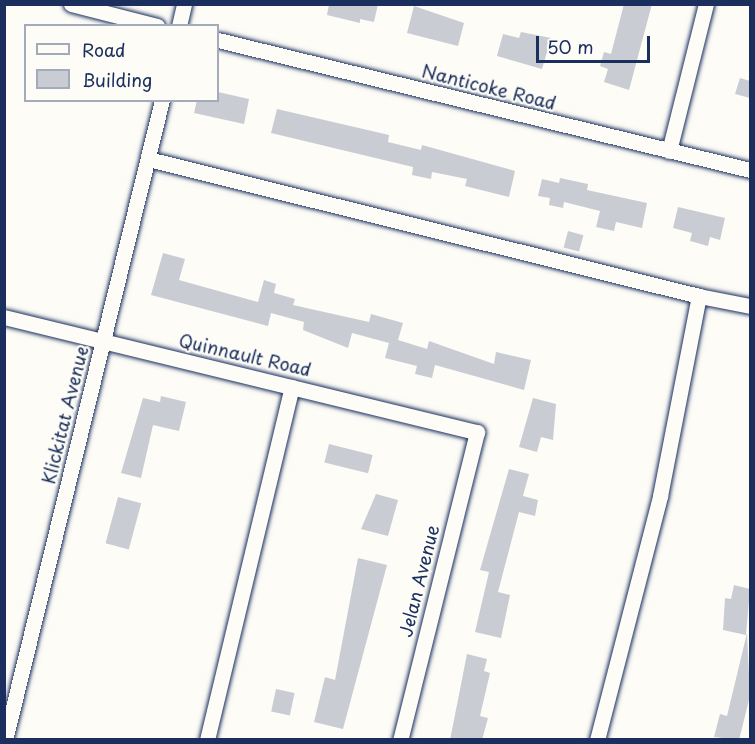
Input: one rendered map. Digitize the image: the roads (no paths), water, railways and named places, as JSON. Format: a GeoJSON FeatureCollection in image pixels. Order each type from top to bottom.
{"type":"FeatureCollection","features":[{"type":"Feature","properties":{"kind":"street"},"geometry":{"type":"LineString","coordinates":[[71,4],[149,24]]}},
{"type":"Feature","properties":{"kind":"street"},"geometry":{"type":"LineString","coordinates":[[179,24],[184,4]]}},
{"type":"Feature","properties":{"kind":"street"},"geometry":{"type":"LineString","coordinates":[[669,151],[706,4]]}},
{"type":"Feature","properties":{"kind":"street","name":"Nanticoke Road"},"geometry":{"type":"LineString","coordinates":[[219,40],[750,170]]}},
{"type":"Feature","properties":{"kind":"street","name":"Klickitat Avenue"},"geometry":{"type":"LineString","coordinates":[[5,740],[162,102]]}},
{"type":"Feature","properties":{"kind":"street"},"geometry":{"type":"LineString","coordinates":[[148,159],[699,296],[750,306]]}},
{"type":"Feature","properties":{"kind":"street"},"geometry":{"type":"LineString","coordinates":[[597,740],[660,496],[699,296]]}},
{"type":"Feature","properties":{"kind":"street","name":"Quinnault Road"},"geometry":{"type":"LineString","coordinates":[[4,317],[477,432]]}},
{"type":"Feature","properties":{"kind":"street"},"geometry":{"type":"LineString","coordinates":[[207,740],[292,387]]}},
{"type":"Feature","properties":{"kind":"street","name":"Jelan Avenue"},"geometry":{"type":"LineString","coordinates":[[400,740],[477,432]]}}]}
